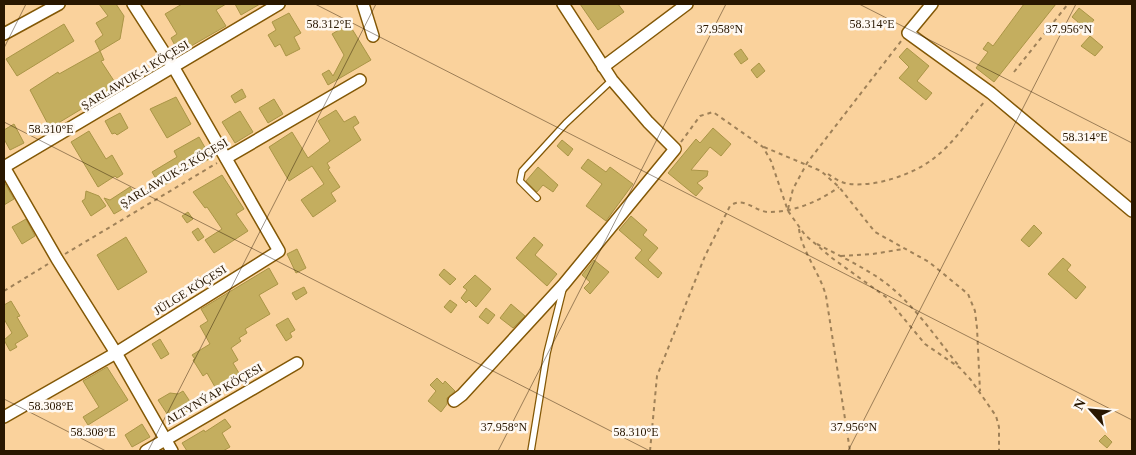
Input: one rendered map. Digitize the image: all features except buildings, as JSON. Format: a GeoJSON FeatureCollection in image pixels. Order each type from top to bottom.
{"type":"FeatureCollection","features":[{"type":"Feature","properties":{"kind":"street"},"geometry":{"type":"LineString","coordinates":[[4,34],[58,4]]}},
{"type":"Feature","properties":{"kind":"street"},"geometry":{"type":"LineString","coordinates":[[133,4],[174,68],[226,158]]}},
{"type":"Feature","properties":{"kind":"street","name":"ŞARLAWUK-1 KÖÇESI"},"geometry":{"type":"LineString","coordinates":[[4,167],[174,68],[279,4]]}},
{"type":"Feature","properties":{"kind":"street"},"geometry":{"type":"LineString","coordinates":[[363,4],[373,36]]}},
{"type":"Feature","properties":{"kind":"street"},"geometry":{"type":"LineString","coordinates":[[454,401],[462,395],[564,284],[675,149],[648,122],[612,80],[563,4]]}},
{"type":"Feature","properties":{"kind":"street"},"geometry":{"type":"LineString","coordinates":[[603,67],[687,4]]}},
{"type":"Feature","properties":{"kind":"street"},"geometry":{"type":"LineString","coordinates":[[932,4],[908,32],[980,87],[991,93],[1132,211]]}},
{"type":"Feature","properties":{"kind":"street","name":"ŞARLAWUK-2 KÖÇESI"},"geometry":{"type":"LineString","coordinates":[[226,158],[360,80]]}},
{"type":"Feature","properties":{"kind":"street","name":"JÜLGE KÖÇESI"},"geometry":{"type":"LineString","coordinates":[[4,417],[116,353],[279,251],[226,158]]}},
{"type":"Feature","properties":{"kind":"street"},"geometry":{"type":"LineString","coordinates":[[4,167],[57,259],[116,353],[172,451]]}},
{"type":"Feature","properties":{"kind":"street","name":"ALTYNÝAP KÖÇESI"},"geometry":{"type":"LineString","coordinates":[[146,451],[297,363]]}},
{"type":"Feature","properties":{"kind":"lane"},"geometry":{"type":"LineString","coordinates":[[537,198],[520,181],[522,171],[566,123],[612,80]]}},
{"type":"Feature","properties":{"kind":"lane"},"geometry":{"type":"LineString","coordinates":[[531,451],[547,353],[564,284]]}},
{"type":"Feature","properties":{"kind":"path"},"geometry":{"type":"LineString","coordinates":[[1014,72],[1068,4]]}},
{"type":"Feature","properties":{"kind":"path"},"geometry":{"type":"LineString","coordinates":[[788,211],[793,190],[807,163],[908,32]]}},
{"type":"Feature","properties":{"kind":"path"},"geometry":{"type":"LineString","coordinates":[[675,149],[700,116],[707,112],[718,115],[763,147],[807,163],[847,184],[856,184],[898,176],[924,165],[944,149],[991,93]]}},
{"type":"Feature","properties":{"kind":"path"},"geometry":{"type":"LineString","coordinates":[[763,147],[771,161],[788,211],[799,228],[813,242],[886,296],[925,344],[960,368]]}},
{"type":"Feature","properties":{"kind":"path","name":"ŞARLAWUK-2 KÖÇESI"},"geometry":{"type":"LineString","coordinates":[[4,291],[226,158]]}},
{"type":"Feature","properties":{"kind":"path"},"geometry":{"type":"LineString","coordinates":[[822,171],[840,187],[876,232],[929,262],[968,294],[972,300],[977,328],[980,390]]}},
{"type":"Feature","properties":{"kind":"path"},"geometry":{"type":"LineString","coordinates":[[650,451],[657,376],[702,265],[730,206],[737,203],[745,203],[766,212],[788,211],[829,195],[840,187]]}},
{"type":"Feature","properties":{"kind":"path"},"geometry":{"type":"LineString","coordinates":[[799,228],[800,237],[818,272],[826,296],[850,451]]}},
{"type":"Feature","properties":{"kind":"path"},"geometry":{"type":"LineString","coordinates":[[813,242],[872,274],[896,291],[916,312],[960,368],[980,390],[996,416],[1000,427],[999,451]]}},
{"type":"Feature","properties":{"kind":"path"},"geometry":{"type":"LineString","coordinates":[[839,256],[874,254],[905,249]]}}]}
